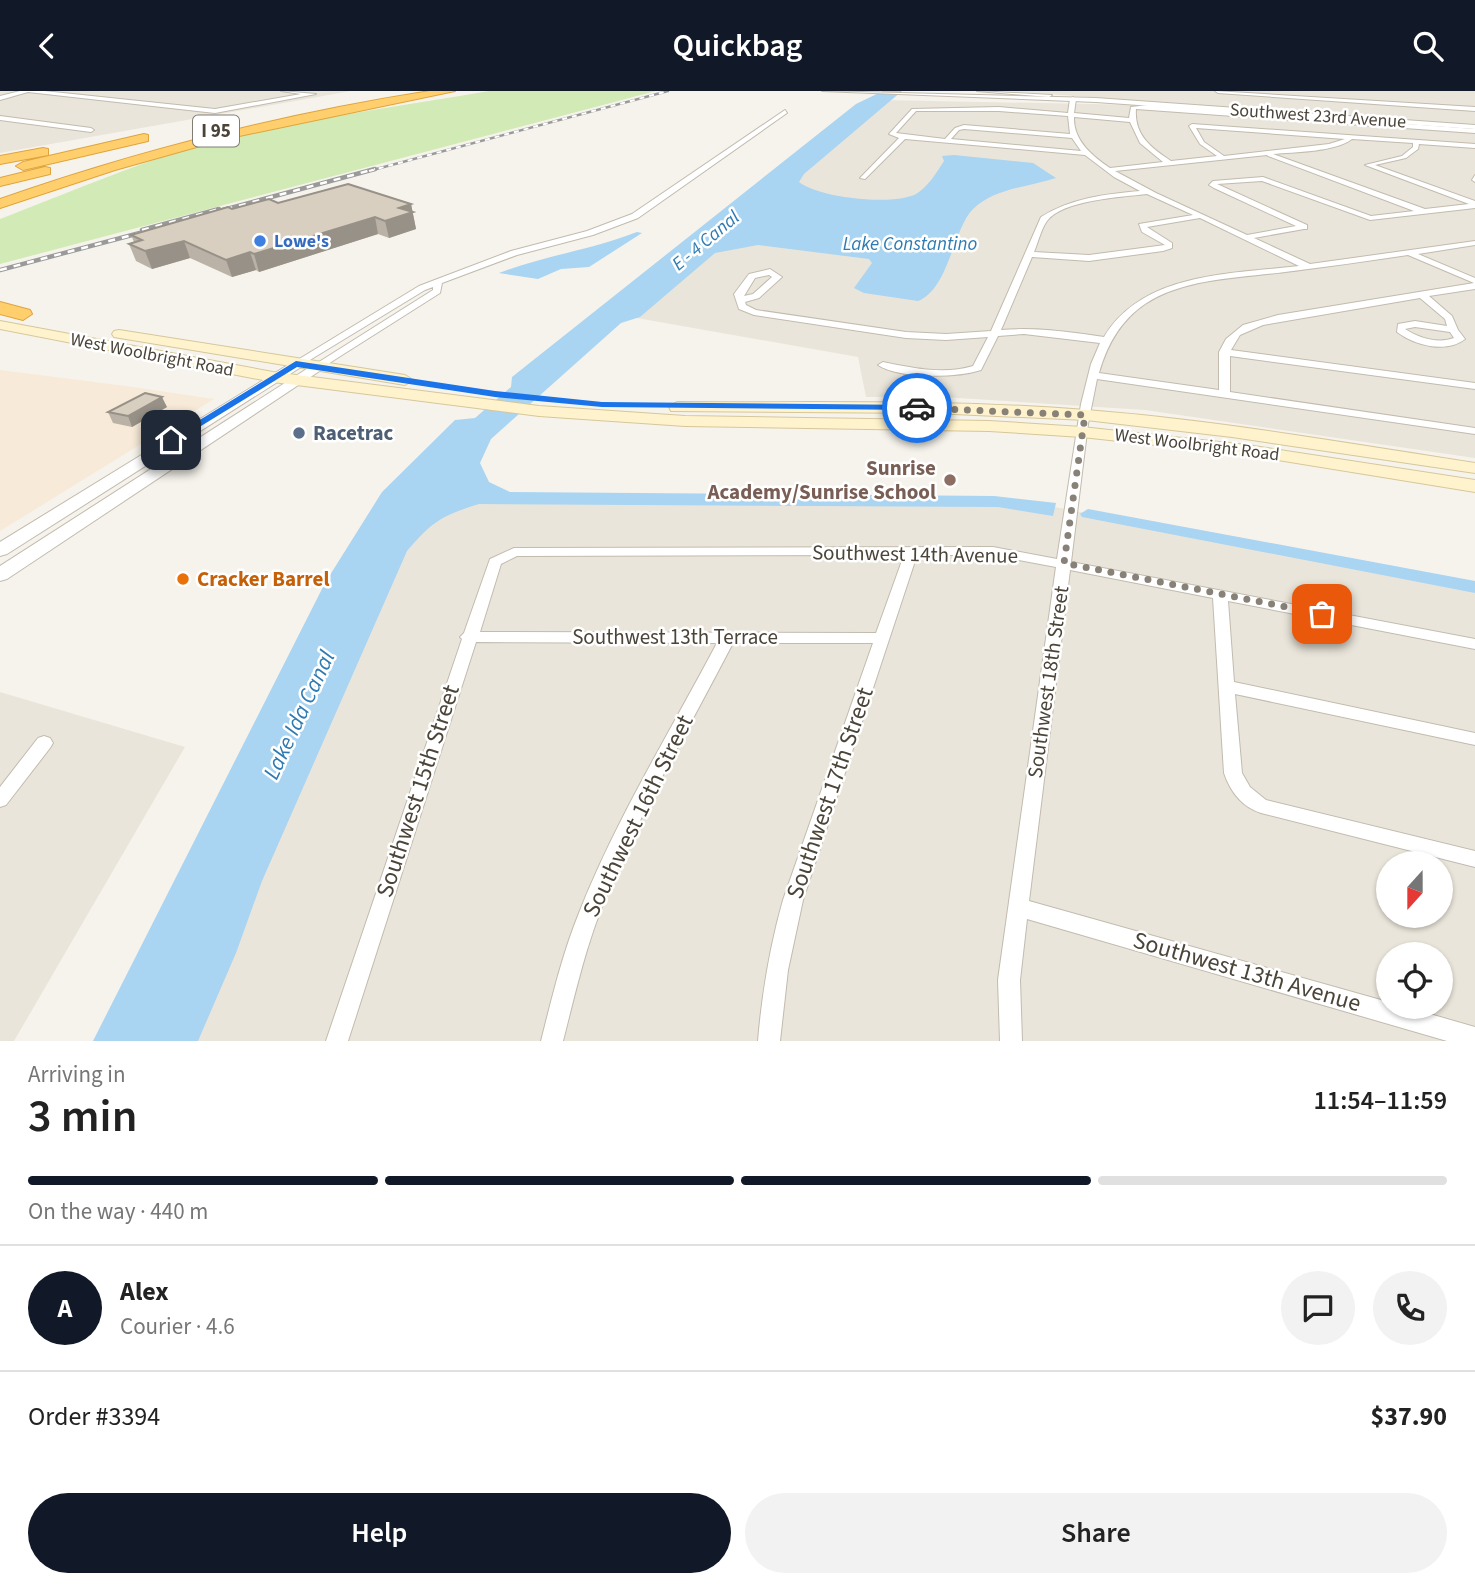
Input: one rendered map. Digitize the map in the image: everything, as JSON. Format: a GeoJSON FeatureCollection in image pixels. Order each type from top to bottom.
{"type":"FeatureCollection","features":[{"type":"Feature","properties":{"kind":"highway","name":"I 95"},"geometry":{"type":"LineString","coordinates":[[207,124],[391,91]]}},
{"type":"Feature","properties":{"kind":"highway","name":"I 95"},"geometry":{"type":"LineString","coordinates":[[0,182],[222,129],[434,91]]}},
{"type":"Feature","properties":{"kind":"highway"},"geometry":{"type":"LineString","coordinates":[[0,204],[92,171],[213,137],[320,113],[450,91]]}},
{"type":"Feature","properties":{"kind":"highway"},"geometry":{"type":"LineString","coordinates":[[0,160],[157,133],[0,172]]}},
{"type":"Feature","properties":{"kind":"highway"},"geometry":{"type":"LineString","coordinates":[[0,309],[23,314]]}},
{"type":"Feature","properties":{"kind":"main road","name":"West Woolbright Road"},"geometry":{"type":"LineString","coordinates":[[23,314],[296,372],[611,417],[735,423],[1001,426],[1084,423],[1475,486]]}},
{"type":"Feature","properties":{"kind":"main road","name":"West Woolbright Road"},"geometry":{"type":"LineString","coordinates":[[0,325],[273,377],[296,372]]}},
{"type":"Feature","properties":{"kind":"main road","name":"West Woolbright Road"},"geometry":{"type":"LineString","coordinates":[[316,367],[495,394],[602,404],[926,408],[1084,423],[1218,430],[1475,468]]}},
{"type":"Feature","properties":{"kind":"street"},"geometry":{"type":"LineString","coordinates":[[0,98],[27,91],[215,111],[313,95],[284,91]]}},
{"type":"Feature","properties":{"kind":"street","name":"Southwest 23rd Avenue"},"geometry":{"type":"LineString","coordinates":[[826,91],[1073,99],[1475,129]]}},
{"type":"Feature","properties":{"kind":"street"},"geometry":{"type":"LineString","coordinates":[[980,91],[1049,95]]}},
{"type":"Feature","properties":{"kind":"street"},"geometry":{"type":"LineString","coordinates":[[1218,91],[1475,109]]}},
{"type":"Feature","properties":{"kind":"street"},"geometry":{"type":"LineString","coordinates":[[1236,92],[1241,110]]}},
{"type":"Feature","properties":{"kind":"street"},"geometry":{"type":"LineString","coordinates":[[1073,99],[1069,124],[1073,136],[1087,153],[1110,170],[1150,192],[1308,267]]}},
{"type":"Feature","properties":{"kind":"street"},"geometry":{"type":"LineString","coordinates":[[1170,164],[1138,137],[1132,120],[1133,109],[1136,107],[1475,129]]}},
{"type":"Feature","properties":{"kind":"street"},"geometry":{"type":"LineString","coordinates":[[1087,153],[903,137],[892,132],[914,110],[920,109],[999,109],[1132,120]]}},
{"type":"Feature","properties":{"kind":"street"},"geometry":{"type":"LineString","coordinates":[[0,576],[422,288],[504,256],[590,233],[635,216],[785,112]]}},
{"type":"Feature","properties":{"kind":"street"},"geometry":{"type":"LineString","coordinates":[[0,118],[91,130]]}},
{"type":"Feature","properties":{"kind":"street"},"geometry":{"type":"LineString","coordinates":[[1343,121],[1350,137]]}},
{"type":"Feature","properties":{"kind":"street"},"geometry":{"type":"LineString","coordinates":[[1223,158],[1196,137],[1191,127],[1195,125],[1475,146]]}},
{"type":"Feature","properties":{"kind":"street"},"geometry":{"type":"LineString","coordinates":[[946,141],[957,128],[964,127],[1073,136]]}},
{"type":"Feature","properties":{"kind":"street"},"geometry":{"type":"LineString","coordinates":[[863,178],[903,137]]}},
{"type":"Feature","properties":{"kind":"street"},"geometry":{"type":"LineString","coordinates":[[1110,170],[1337,145],[1350,137]]}},
{"type":"Feature","properties":{"kind":"street"},"geometry":{"type":"LineString","coordinates":[[1416,142],[1416,148],[1409,155],[1368,165],[1475,205]]}},
{"type":"Feature","properties":{"kind":"street"},"geometry":{"type":"LineString","coordinates":[[1266,153],[1425,213]]}},
{"type":"Feature","properties":{"kind":"street"},"geometry":{"type":"LineString","coordinates":[[1247,237],[1304,227],[1216,187],[1214,182],[1263,179],[1370,218],[1475,205]]}},
{"type":"Feature","properties":{"kind":"street"},"geometry":{"type":"LineString","coordinates":[[883,365],[910,372],[971,370],[979,365],[1041,223],[1057,210],[1095,199],[1150,192]]}},
{"type":"Feature","properties":{"kind":"street"},"geometry":{"type":"LineString","coordinates":[[1452,209],[1475,217]]}},
{"type":"Feature","properties":{"kind":"street"},"geometry":{"type":"LineString","coordinates":[[1028,254],[1089,258],[1163,249],[1170,246],[1168,243],[1142,226],[1201,216]]}},
{"type":"Feature","properties":{"kind":"street","name":"Southwest 18th Street"},"geometry":{"type":"LineString","coordinates":[[1011,1041],[1009,980],[1064,563],[1093,375],[1108,341],[1125,314],[1160,294],[1203,282],[1475,243]]}},
{"type":"Feature","properties":{"kind":"street"},"geometry":{"type":"LineString","coordinates":[[1409,253],[1475,281]]}},
{"type":"Feature","properties":{"kind":"street"},"geometry":{"type":"LineString","coordinates":[[296,372],[316,367],[437,291],[438,283]]}},
{"type":"Feature","properties":{"kind":"street"},"geometry":{"type":"LineString","coordinates":[[1225,394],[1224,352],[1233,336],[1264,321],[1475,286]]}},
{"type":"Feature","properties":{"kind":"street"},"geometry":{"type":"LineString","coordinates":[[1422,295],[1449,317],[1453,330],[1460,337],[1459,341],[1443,343],[1410,337],[1399,328],[1415,324],[1453,330]]}},
{"type":"Feature","properties":{"kind":"street"},"geometry":{"type":"LineString","coordinates":[[741,300],[742,307],[754,312],[886,333],[946,337],[995,332],[1045,332],[1108,341]]}},
{"type":"Feature","properties":{"kind":"street"},"geometry":{"type":"LineString","coordinates":[[1224,352],[1475,386]]}},
{"type":"Feature","properties":{"kind":"street"},"geometry":{"type":"LineString","coordinates":[[1093,375],[1475,431]]}},
{"type":"Feature","properties":{"kind":"street"},"geometry":{"type":"LineString","coordinates":[[0,550],[273,377]]}},
{"type":"Feature","properties":{"kind":"street"},"geometry":{"type":"LineString","coordinates":[[83,520],[116,485],[109,480]]}},
{"type":"Feature","properties":{"kind":"street","name":"Southwest 17th Street"},"geometry":{"type":"LineString","coordinates":[[769,1041],[772,999],[783,937],[912,551]]}},
{"type":"Feature","properties":{"kind":"street","name":"Southwest 14th Avenue"},"geometry":{"type":"LineString","coordinates":[[514,552],[993,551],[1475,644]]}},
{"type":"Feature","properties":{"kind":"street","name":"Southwest 15th Street"},"geometry":{"type":"LineString","coordinates":[[337,1041],[468,637],[495,562],[514,552]]}},
{"type":"Feature","properties":{"kind":"street"},"geometry":{"type":"LineString","coordinates":[[1220,594],[1233,773],[1237,785],[1247,797],[1261,806],[1475,859]]}},
{"type":"Feature","properties":{"kind":"street","name":"Southwest 13th Terrace"},"geometry":{"type":"LineString","coordinates":[[468,637],[882,638]]}},
{"type":"Feature","properties":{"kind":"street","name":"Southwest 16th Street"},"geometry":{"type":"LineString","coordinates":[[552,1041],[568,976],[589,914],[612,860],[728,637]]}},
{"type":"Feature","properties":{"kind":"street"},"geometry":{"type":"LineString","coordinates":[[1227,686],[1475,739]]}},
{"type":"Feature","properties":{"kind":"street"},"geometry":{"type":"LineString","coordinates":[[0,800],[44,743]]}},
{"type":"Feature","properties":{"kind":"street","name":"Southwest 13th Avenue"},"geometry":{"type":"LineString","coordinates":[[1018,907],[1475,1038]]}},
{"type":"Feature","properties":{"kind":"shaded area"},"geometry":{"type":"Polygon","coordinates":[[[0,91],[351,91],[0,153],[0,91]]]}},
{"type":"Feature","properties":{"kind":"shaded area"},"geometry":{"type":"Polygon","coordinates":[[[1005,91],[1475,91],[1475,125],[1005,91]]]}},
{"type":"Feature","properties":{"kind":"shaded area"},"geometry":{"type":"Polygon","coordinates":[[[879,100],[1140,105],[1475,130],[1475,458],[1145,410],[942,397],[866,397],[858,357],[614,314],[879,100]]]}},
{"type":"Feature","properties":{"kind":"shaded area"},"geometry":{"type":"Polygon","coordinates":[[[0,370],[126,386],[214,399],[0,531],[0,370]]]}},
{"type":"Feature","properties":{"kind":"shaded area"},"geometry":{"type":"Polygon","coordinates":[[[423,494],[1044,505],[1475,587],[1475,1041],[138,1041],[423,494]]]}},
{"type":"Feature","properties":{"kind":"shaded area"},"geometry":{"type":"Polygon","coordinates":[[[0,692],[185,747],[14,1041],[0,1041],[0,692]]]}},
{"type":"Feature","properties":{"kind":"green space"},"geometry":{"type":"Polygon","coordinates":[[[489,91],[656,91],[0,264],[0,219],[154,160],[206,144],[276,128],[489,91]]]}},
{"type":"Feature","properties":{"kind":"water"},"geometry":{"type":"Polygon","coordinates":[[[883,91],[902,91],[804,174],[799,182],[809,188],[839,196],[874,200],[905,198],[916,194],[928,184],[944,161],[942,156],[954,155],[1033,163],[1056,178],[1002,192],[973,209],[960,230],[937,284],[918,301],[864,293],[854,288],[872,263],[869,259],[758,245],[715,253],[640,317],[621,323],[491,439],[480,463],[489,482],[510,492],[994,496],[1056,503],[1053,516],[998,507],[479,504],[446,516],[431,526],[407,551],[262,881],[236,953],[198,1041],[93,1041],[325,583],[382,492],[455,420],[475,418],[511,387],[512,377],[856,104],[883,91]]]}},
{"type":"Feature","properties":{"kind":"water"},"geometry":{"type":"Polygon","coordinates":[[[637,232],[642,233],[589,267],[561,269],[538,279],[499,273],[603,243],[637,232]]]}},
{"type":"Feature","properties":{"kind":"building"},"geometry":{"type":"Polygon","coordinates":[[[348,184],[411,204],[399,208],[413,212],[385,221],[375,217],[226,260],[184,241],[145,251],[129,244],[142,240],[131,235],[228,207],[232,209],[269,199],[278,203],[348,184]]]}},
{"type":"Feature","properties":{"kind":"building"},"geometry":{"type":"Polygon","coordinates":[[[145,393],[162,397],[128,416],[108,412],[145,393]]]}},
{"type":"Feature","properties":{"kind":"waterway"},"geometry":{"type":"LineString","coordinates":[[1088,514],[1475,587]]}},
{"type":"Feature","properties":{"kind":"railway"},"geometry":{"type":"LineString","coordinates":[[369,171],[668,91]]}},
{"type":"Feature","properties":{"kind":"railway"},"geometry":{"type":"LineString","coordinates":[[212,213],[375,169]]}},
{"type":"Feature","properties":{"kind":"railway"},"geometry":{"type":"LineString","coordinates":[[142,230],[219,209]]}},
{"type":"Feature","properties":{"kind":"railway"},"geometry":{"type":"LineString","coordinates":[[0,270],[151,230]]}},
{"type":"Feature","properties":{"kind":"way so far"},"geometry":{"type":"LineString","coordinates":[[917,408],[1085,415],[1064,563],[1322,614]]}},
{"type":"Feature","properties":{"kind":"place","name":"Lowe's"},"geometry":{"type":"Point","coordinates":[260,241]}},
{"type":"Feature","properties":{"kind":"place","name":"Racetrac"},"geometry":{"type":"Point","coordinates":[299,433]}},
{"type":"Feature","properties":{"kind":"place","name":"Sunrise Academy/Sunrise School"},"geometry":{"type":"Point","coordinates":[950,480]}},
{"type":"Feature","properties":{"kind":"place","name":"Cracker Barrel"},"geometry":{"type":"Point","coordinates":[183,579]}},
{"type":"Feature","properties":{"kind":"route"},"geometry":{"type":"LineString","coordinates":[[171,440],[296,364],[495,394],[602,404],[648,407],[917,408]]}},
{"type":"Feature","properties":{"kind":"water label","name":"E - 4 Canal"},"geometry":{"type":"Point","coordinates":[706,241]}},
{"type":"Feature","properties":{"kind":"water label","name":"Lake Constantino"},"geometry":{"type":"Point","coordinates":[910,244]}},
{"type":"Feature","properties":{"kind":"water label","name":"Lake Ida Canal"},"geometry":{"type":"Point","coordinates":[299,715]}}]}
